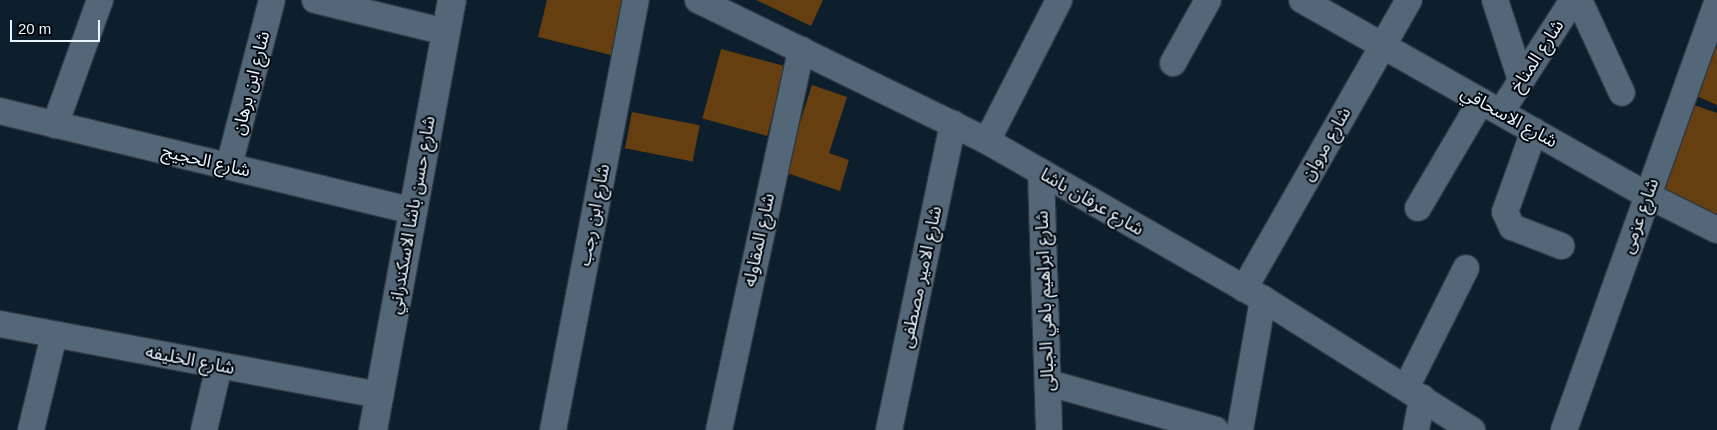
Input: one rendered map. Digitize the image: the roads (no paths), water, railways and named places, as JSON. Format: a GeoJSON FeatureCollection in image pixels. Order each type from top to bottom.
{"type":"FeatureCollection","features":[{"type":"Feature","properties":{"kind":"street"},"geometry":{"type":"LineString","coordinates":[[55,125],[100,0]]}},
{"type":"Feature","properties":{"kind":"street","name":"شارع ابن برهان"},"geometry":{"type":"LineString","coordinates":[[230,166],[272,0]]}},
{"type":"Feature","properties":{"kind":"street"},"geometry":{"type":"LineString","coordinates":[[315,0],[446,32]]}},
{"type":"Feature","properties":{"kind":"street","name":"شارع حسن باشا الاسكندراني"},"geometry":{"type":"LineString","coordinates":[[373,430],[452,0]]}},
{"type":"Feature","properties":{"kind":"street","name":"شارع ابن رجب"},"geometry":{"type":"LineString","coordinates":[[552,430],[636,0]]}},
{"type":"Feature","properties":{"kind":"street","name":"شارع عرفان باشا"},"geometry":{"type":"LineString","coordinates":[[698,0],[742,10],[801,50],[987,141],[1253,294],[1472,430]]}},
{"type":"Feature","properties":{"kind":"street"},"geometry":{"type":"LineString","coordinates":[[987,141],[1059,0]]}},
{"type":"Feature","properties":{"kind":"street"},"geometry":{"type":"LineString","coordinates":[[1173,63],[1208,0]]}},
{"type":"Feature","properties":{"kind":"street","name":"شارع الاسحاقي"},"geometry":{"type":"LineString","coordinates":[[1302,0],[1647,195],[1717,230]]}},
{"type":"Feature","properties":{"kind":"street","name":"شارع مروان"},"geometry":{"type":"LineString","coordinates":[[1240,430],[1253,294],[1382,46],[1409,0]]}},
{"type":"Feature","properties":{"kind":"street"},"geometry":{"type":"LineString","coordinates":[[1495,0],[1521,80]]}},
{"type":"Feature","properties":{"kind":"street","name":"شارع المناخ"},"geometry":{"type":"LineString","coordinates":[[1418,208],[1491,107],[1521,80],[1572,0]]}},
{"type":"Feature","properties":{"kind":"street"},"geometry":{"type":"LineString","coordinates":[[1579,0],[1622,93]]}},
{"type":"Feature","properties":{"kind":"street","name":"شارع عزمى"},"geometry":{"type":"LineString","coordinates":[[1564,430],[1717,2]]}},
{"type":"Feature","properties":{"kind":"street","name":"شارع المقاوله"},"geometry":{"type":"LineString","coordinates":[[720,430],[801,50]]}},
{"type":"Feature","properties":{"kind":"street","name":"شارع الحجيج"},"geometry":{"type":"LineString","coordinates":[[0,111],[413,211]]}},
{"type":"Feature","properties":{"kind":"street","name":"شارع الامير مصطفى"},"geometry":{"type":"LineString","coordinates":[[889,430],[953,124]]}},
{"type":"Feature","properties":{"kind":"street"},"geometry":{"type":"LineString","coordinates":[[1534,131],[1505,212],[1512,226],[1561,246]]}},
{"type":"Feature","properties":{"kind":"street","name":"شارع ابراهيم باهي الجبالى"},"geometry":{"type":"LineString","coordinates":[[1041,172],[1044,335],[1049,383],[1049,430]]}},
{"type":"Feature","properties":{"kind":"street"},"geometry":{"type":"LineString","coordinates":[[1416,430],[1414,393],[1466,268]]}},
{"type":"Feature","properties":{"kind":"street","name":"شارع الخليفه"},"geometry":{"type":"LineString","coordinates":[[0,324],[380,395]]}},
{"type":"Feature","properties":{"kind":"street"},"geometry":{"type":"LineString","coordinates":[[31,430],[54,335]]}},
{"type":"Feature","properties":{"kind":"street"},"geometry":{"type":"LineString","coordinates":[[204,430],[219,366]]}},
{"type":"Feature","properties":{"kind":"street"},"geometry":{"type":"LineString","coordinates":[[1049,383],[1216,430]]}}]}
